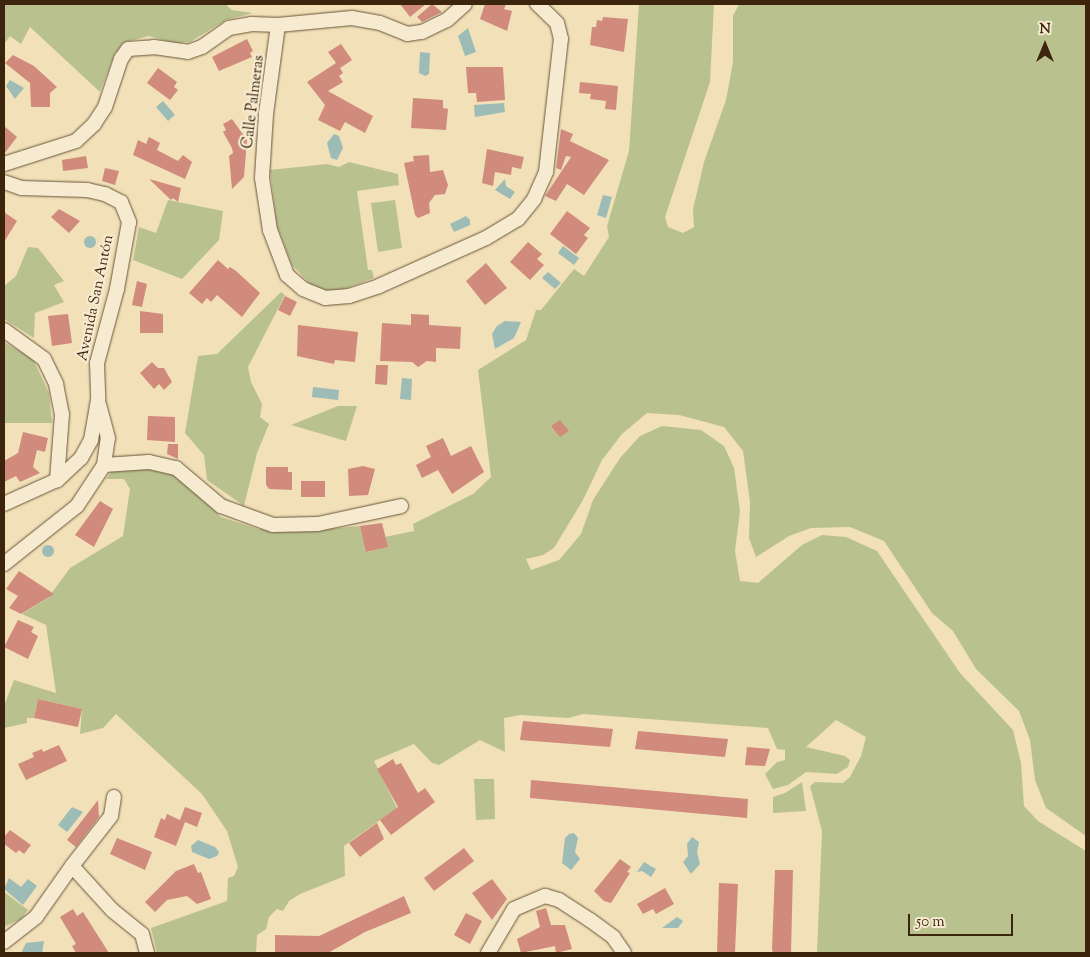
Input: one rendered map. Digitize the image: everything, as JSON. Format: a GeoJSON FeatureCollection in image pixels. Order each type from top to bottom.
{"type":"FeatureCollection","features":[{"type":"Feature","properties":{"kind":"street"},"geometry":{"type":"LineString","coordinates":[[4,164],[76,141],[82,136],[105,107],[121,59],[128,49],[147,46],[188,52],[202,47],[229,28],[252,24],[278,25],[352,18],[380,23],[407,34],[422,32],[447,20],[465,4]]}},
{"type":"Feature","properties":{"kind":"street","name":"Calle Palmeras"},"geometry":{"type":"LineString","coordinates":[[278,25],[266,114],[262,178],[270,230],[287,275],[303,289],[326,298],[350,296],[379,286],[486,238],[518,219],[534,199],[546,172],[561,39],[557,23],[538,4]]}},
{"type":"Feature","properties":{"kind":"street","name":"Avenida San Antón"},"geometry":{"type":"LineString","coordinates":[[4,182],[21,188],[87,190],[121,202],[129,222],[117,289],[99,348],[98,400],[92,440],[81,458],[57,480],[4,504]]}},
{"type":"Feature","properties":{"kind":"street"},"geometry":{"type":"LineString","coordinates":[[4,330],[44,358],[56,384],[62,414],[57,480]]}},
{"type":"Feature","properties":{"kind":"street"},"geometry":{"type":"LineString","coordinates":[[4,564],[77,506],[104,465],[108,438],[98,400]]}},
{"type":"Feature","properties":{"kind":"street"},"geometry":{"type":"LineString","coordinates":[[104,465],[149,462],[176,468],[221,506],[273,525],[318,524],[401,506]]}},
{"type":"Feature","properties":{"kind":"street"},"geometry":{"type":"LineString","coordinates":[[4,942],[36,917],[72,866],[111,816],[114,796]]}},
{"type":"Feature","properties":{"kind":"street"},"geometry":{"type":"LineString","coordinates":[[72,866],[112,910],[142,934],[147,953]]}},
{"type":"Feature","properties":{"kind":"street"},"geometry":{"type":"LineString","coordinates":[[488,953],[514,909],[545,896],[559,900],[590,920],[613,938],[624,953]]}},
{"type":"Feature","properties":{"kind":"green space"},"geometry":{"type":"Polygon","coordinates":[[[4,4],[225,4],[232,10],[253,13],[226,20],[190,42],[174,43],[149,36],[126,42],[115,53],[100,92],[30,27],[21,44],[10,36],[4,44],[4,4]]]}},
{"type":"Feature","properties":{"kind":"green space"},"geometry":{"type":"Polygon","coordinates":[[[639,4],[714,4],[710,82],[665,217],[668,227],[683,233],[694,227],[693,209],[704,162],[726,100],[733,62],[733,16],[739,4],[1086,4],[1086,836],[1046,808],[1035,780],[1030,740],[1019,711],[976,669],[953,631],[932,613],[884,541],[850,527],[811,528],[789,536],[756,557],[749,538],[750,502],[743,451],[724,427],[679,415],[647,413],[622,434],[602,460],[583,500],[554,548],[543,555],[526,559],[531,570],[559,560],[581,534],[593,500],[620,458],[640,436],[662,426],[701,430],[724,446],[734,468],[740,511],[735,551],[740,581],[758,583],[802,545],[822,535],[846,537],[877,551],[960,673],[1013,730],[1021,763],[1024,806],[1038,821],[1086,851],[1086,953],[817,953],[822,831],[810,786],[815,782],[843,783],[850,777],[861,756],[866,737],[836,720],[806,747],[845,756],[850,760],[848,767],[837,774],[806,772],[788,785],[773,789],[765,774],[777,762],[785,760],[785,750],[777,749],[768,728],[583,714],[568,718],[520,715],[504,718],[505,752],[480,740],[439,765],[432,763],[414,744],[374,761],[397,808],[344,846],[345,876],[300,894],[289,901],[283,911],[277,909],[269,917],[266,929],[257,935],[256,953],[157,953],[151,928],[227,901],[228,878],[234,876],[238,867],[227,831],[202,794],[116,714],[103,728],[80,734],[82,709],[38,699],[34,718],[27,718],[27,723],[4,728],[4,706],[14,680],[56,693],[46,625],[22,614],[48,598],[70,568],[123,536],[130,489],[124,479],[106,479],[112,471],[131,467],[162,469],[189,484],[221,517],[258,529],[297,532],[360,526],[367,552],[387,547],[385,537],[414,531],[413,524],[473,494],[491,477],[478,370],[526,340],[536,310],[541,310],[574,269],[584,276],[609,237],[607,226],[629,151],[639,4]]]}},
{"type":"Feature","properties":{"kind":"green space"},"geometry":{"type":"Polygon","coordinates":[[[349,162],[398,174],[399,185],[357,191],[368,270],[372,270],[374,278],[341,290],[325,290],[312,286],[292,265],[277,226],[270,170],[327,164],[339,167],[349,162]]]}},
{"type":"Feature","properties":{"kind":"green space"},"geometry":{"type":"Polygon","coordinates":[[[168,200],[223,211],[219,240],[182,279],[133,260],[139,227],[156,233],[168,200]]]}},
{"type":"Feature","properties":{"kind":"green space"},"geometry":{"type":"Polygon","coordinates":[[[395,200],[402,248],[378,252],[371,203],[395,200]]]}},
{"type":"Feature","properties":{"kind":"green space"},"geometry":{"type":"Polygon","coordinates":[[[28,247],[38,248],[64,281],[54,285],[64,302],[35,313],[34,338],[4,319],[4,286],[16,276],[28,247]]]}},
{"type":"Feature","properties":{"kind":"green space"},"geometry":{"type":"Polygon","coordinates":[[[281,292],[285,295],[248,367],[251,382],[262,404],[260,417],[269,424],[257,453],[244,506],[207,480],[204,455],[185,433],[198,356],[217,354],[281,292]]]}},
{"type":"Feature","properties":{"kind":"green space"},"geometry":{"type":"Polygon","coordinates":[[[4,342],[33,359],[49,393],[52,423],[4,423],[4,342]]]}},
{"type":"Feature","properties":{"kind":"green space"},"geometry":{"type":"Polygon","coordinates":[[[338,406],[357,406],[346,441],[291,425],[338,406]]]}},
{"type":"Feature","properties":{"kind":"green space"},"geometry":{"type":"Polygon","coordinates":[[[474,779],[494,779],[495,819],[476,820],[474,779]]]}},
{"type":"Feature","properties":{"kind":"green space"},"geometry":{"type":"Polygon","coordinates":[[[802,782],[806,811],[773,813],[773,797],[785,793],[802,782]]]}},
{"type":"Feature","properties":{"kind":"green space"},"geometry":{"type":"Polygon","coordinates":[[[4,892],[28,910],[21,919],[4,927],[4,892]]]}},
{"type":"Feature","properties":{"kind":"water"},"geometry":{"type":"Polygon","coordinates":[[[468,28],[476,52],[465,56],[458,36],[468,28]]]}},
{"type":"Feature","properties":{"kind":"water"},"geometry":{"type":"Polygon","coordinates":[[[420,52],[430,53],[429,74],[425,76],[419,73],[420,52]]]}},
{"type":"Feature","properties":{"kind":"water"},"geometry":{"type":"Polygon","coordinates":[[[10,80],[24,88],[15,99],[6,86],[10,80]]]}},
{"type":"Feature","properties":{"kind":"water"},"geometry":{"type":"Polygon","coordinates":[[[163,101],[175,115],[168,121],[156,107],[163,101]]]}},
{"type":"Feature","properties":{"kind":"water"},"geometry":{"type":"Polygon","coordinates":[[[504,103],[505,112],[475,117],[474,105],[504,103]]]}},
{"type":"Feature","properties":{"kind":"water"},"geometry":{"type":"Polygon","coordinates":[[[334,134],[339,136],[343,148],[337,160],[331,158],[327,143],[334,134]]]}},
{"type":"Feature","properties":{"kind":"water"},"geometry":{"type":"Polygon","coordinates":[[[505,179],[506,186],[515,192],[510,199],[495,190],[505,179]]]}},
{"type":"Feature","properties":{"kind":"water"},"geometry":{"type":"Polygon","coordinates":[[[603,195],[612,197],[606,218],[597,215],[603,195]]]}},
{"type":"Feature","properties":{"kind":"water"},"geometry":{"type":"Polygon","coordinates":[[[466,216],[470,220],[470,225],[454,232],[450,224],[466,216]]]}},
{"type":"Feature","properties":{"kind":"water"},"geometry":{"type":"Polygon","coordinates":[[[90,236],[96,242],[90,248],[84,242],[90,236]]]}},
{"type":"Feature","properties":{"kind":"water"},"geometry":{"type":"Polygon","coordinates":[[[563,246],[579,258],[574,265],[558,253],[563,246]]]}},
{"type":"Feature","properties":{"kind":"water"},"geometry":{"type":"Polygon","coordinates":[[[548,272],[561,283],[555,289],[542,278],[548,272]]]}},
{"type":"Feature","properties":{"kind":"water"},"geometry":{"type":"Polygon","coordinates":[[[505,321],[521,322],[514,338],[495,349],[492,334],[497,326],[505,321]]]}},
{"type":"Feature","properties":{"kind":"water"},"geometry":{"type":"Polygon","coordinates":[[[402,378],[412,379],[411,400],[400,399],[402,378]]]}},
{"type":"Feature","properties":{"kind":"water"},"geometry":{"type":"Polygon","coordinates":[[[313,387],[339,390],[338,400],[312,397],[313,387]]]}},
{"type":"Feature","properties":{"kind":"water"},"geometry":{"type":"Polygon","coordinates":[[[48,545],[54,551],[48,557],[42,551],[48,545]]]}},
{"type":"Feature","properties":{"kind":"water"},"geometry":{"type":"Polygon","coordinates":[[[72,807],[83,812],[67,832],[58,825],[72,807]]]}},
{"type":"Feature","properties":{"kind":"water"},"geometry":{"type":"Polygon","coordinates":[[[574,833],[578,838],[575,852],[580,859],[571,870],[562,863],[565,838],[569,834],[574,833]]]}},
{"type":"Feature","properties":{"kind":"water"},"geometry":{"type":"Polygon","coordinates":[[[692,837],[699,842],[697,852],[700,864],[691,874],[683,862],[688,856],[687,844],[692,837]]]}},
{"type":"Feature","properties":{"kind":"water"},"geometry":{"type":"Polygon","coordinates":[[[198,840],[215,847],[219,852],[217,856],[209,859],[192,852],[191,846],[198,840]]]}},
{"type":"Feature","properties":{"kind":"water"},"geometry":{"type":"Polygon","coordinates":[[[644,862],[656,869],[651,877],[642,871],[637,872],[644,862]]]}},
{"type":"Feature","properties":{"kind":"water"},"geometry":{"type":"Polygon","coordinates":[[[9,878],[21,887],[28,879],[37,886],[23,905],[4,889],[9,878]]]}},
{"type":"Feature","properties":{"kind":"water"},"geometry":{"type":"Polygon","coordinates":[[[677,917],[683,921],[678,928],[662,928],[677,917]]]}},
{"type":"Feature","properties":{"kind":"water"},"geometry":{"type":"Polygon","coordinates":[[[44,941],[42,953],[21,953],[26,943],[44,941]]]}},
{"type":"Feature","properties":{"kind":"building"},"geometry":{"type":"Polygon","coordinates":[[[400,4],[426,4],[410,17],[400,4]]]}},
{"type":"Feature","properties":{"kind":"building"},"geometry":{"type":"Polygon","coordinates":[[[432,4],[442,12],[422,22],[417,17],[432,4]]]}},
{"type":"Feature","properties":{"kind":"building"},"geometry":{"type":"Polygon","coordinates":[[[485,4],[506,4],[504,9],[512,11],[507,31],[480,19],[485,4]]]}},
{"type":"Feature","properties":{"kind":"building"},"geometry":{"type":"Polygon","coordinates":[[[603,17],[628,19],[624,52],[590,45],[592,27],[596,27],[597,20],[602,21],[603,17]]]}},
{"type":"Feature","properties":{"kind":"building"},"geometry":{"type":"Polygon","coordinates":[[[247,39],[253,51],[250,53],[252,57],[219,71],[212,57],[247,39]]]}},
{"type":"Feature","properties":{"kind":"building"},"geometry":{"type":"Polygon","coordinates":[[[341,44],[352,60],[340,68],[343,73],[339,76],[343,82],[328,91],[373,116],[365,133],[345,122],[340,131],[318,120],[325,105],[307,82],[336,63],[328,52],[341,44]]]}},
{"type":"Feature","properties":{"kind":"building"},"geometry":{"type":"Polygon","coordinates":[[[13,55],[34,66],[57,87],[50,93],[50,107],[31,107],[30,83],[5,63],[13,55]]]}},
{"type":"Feature","properties":{"kind":"building"},"geometry":{"type":"Polygon","coordinates":[[[466,67],[503,67],[505,100],[477,102],[476,93],[468,93],[466,67]]]}},
{"type":"Feature","properties":{"kind":"building"},"geometry":{"type":"Polygon","coordinates":[[[158,68],[177,82],[174,87],[178,90],[170,100],[147,83],[158,68]]]}},
{"type":"Feature","properties":{"kind":"building"},"geometry":{"type":"Polygon","coordinates":[[[580,82],[618,86],[616,110],[605,109],[606,101],[590,99],[591,94],[579,93],[580,82]]]}},
{"type":"Feature","properties":{"kind":"building"},"geometry":{"type":"Polygon","coordinates":[[[413,98],[443,100],[443,108],[448,109],[446,130],[411,128],[413,98]]]}},
{"type":"Feature","properties":{"kind":"building"},"geometry":{"type":"Polygon","coordinates":[[[232,119],[247,140],[244,177],[232,189],[229,156],[233,153],[223,132],[226,130],[223,124],[232,119]]]}},
{"type":"Feature","properties":{"kind":"building"},"geometry":{"type":"Polygon","coordinates":[[[4,126],[17,137],[4,154],[4,126]]]}},
{"type":"Feature","properties":{"kind":"building"},"geometry":{"type":"Polygon","coordinates":[[[561,129],[573,134],[570,141],[609,160],[584,195],[567,184],[556,201],[545,196],[571,157],[566,156],[561,170],[556,168],[561,129]]]}},
{"type":"Feature","properties":{"kind":"building"},"geometry":{"type":"Polygon","coordinates":[[[149,137],[160,143],[157,150],[178,161],[183,155],[192,162],[185,179],[133,155],[138,140],[146,144],[149,137]]]}},
{"type":"Feature","properties":{"kind":"building"},"geometry":{"type":"Polygon","coordinates":[[[487,149],[524,157],[521,169],[512,167],[511,175],[495,172],[493,186],[482,183],[487,149]]]}},
{"type":"Feature","properties":{"kind":"building"},"geometry":{"type":"Polygon","coordinates":[[[429,155],[430,172],[443,170],[448,185],[445,194],[435,195],[429,203],[430,213],[418,218],[415,215],[404,163],[414,161],[413,156],[429,155]]]}},
{"type":"Feature","properties":{"kind":"building"},"geometry":{"type":"Polygon","coordinates":[[[86,156],[88,168],[63,171],[62,160],[86,156]]]}},
{"type":"Feature","properties":{"kind":"building"},"geometry":{"type":"Polygon","coordinates":[[[105,168],[119,171],[115,185],[102,181],[105,168]]]}},
{"type":"Feature","properties":{"kind":"building"},"geometry":{"type":"Polygon","coordinates":[[[149,179],[181,188],[178,202],[173,198],[171,200],[149,179]]]}},
{"type":"Feature","properties":{"kind":"building"},"geometry":{"type":"Polygon","coordinates":[[[59,209],[80,221],[69,233],[51,217],[59,209]]]}},
{"type":"Feature","properties":{"kind":"building"},"geometry":{"type":"Polygon","coordinates":[[[567,211],[590,228],[584,235],[588,238],[576,254],[550,234],[567,211]]]}},
{"type":"Feature","properties":{"kind":"building"},"geometry":{"type":"Polygon","coordinates":[[[4,212],[17,221],[4,242],[4,212]]]}},
{"type":"Feature","properties":{"kind":"building"},"geometry":{"type":"Polygon","coordinates":[[[528,242],[542,254],[537,259],[544,265],[530,280],[510,262],[528,242]]]}},
{"type":"Feature","properties":{"kind":"building"},"geometry":{"type":"Polygon","coordinates":[[[218,260],[228,269],[230,267],[236,271],[260,293],[242,317],[217,295],[211,302],[207,298],[202,304],[189,293],[218,260]]]}},
{"type":"Feature","properties":{"kind":"building"},"geometry":{"type":"Polygon","coordinates":[[[486,263],[507,288],[485,305],[466,281],[486,263]]]}},
{"type":"Feature","properties":{"kind":"building"},"geometry":{"type":"Polygon","coordinates":[[[137,281],[147,284],[142,307],[132,305],[137,281]]]}},
{"type":"Feature","properties":{"kind":"building"},"geometry":{"type":"Polygon","coordinates":[[[285,296],[297,302],[290,316],[278,310],[285,296]]]}},
{"type":"Feature","properties":{"kind":"building"},"geometry":{"type":"Polygon","coordinates":[[[140,311],[163,314],[163,333],[140,333],[140,311]]]}},
{"type":"Feature","properties":{"kind":"building"},"geometry":{"type":"Polygon","coordinates":[[[68,314],[72,343],[52,346],[48,316],[68,314]]]}},
{"type":"Feature","properties":{"kind":"building"},"geometry":{"type":"Polygon","coordinates":[[[411,314],[429,315],[429,325],[461,327],[460,349],[436,348],[436,362],[427,361],[418,367],[412,362],[380,361],[382,323],[411,325],[411,314]]]}},
{"type":"Feature","properties":{"kind":"building"},"geometry":{"type":"Polygon","coordinates":[[[298,325],[358,332],[355,362],[335,360],[334,364],[297,356],[298,325]]]}},
{"type":"Feature","properties":{"kind":"building"},"geometry":{"type":"Polygon","coordinates":[[[152,362],[158,368],[164,368],[172,382],[164,390],[159,384],[154,389],[140,373],[152,362]]]}},
{"type":"Feature","properties":{"kind":"building"},"geometry":{"type":"Polygon","coordinates":[[[376,365],[388,365],[387,385],[375,384],[376,365]]]}},
{"type":"Feature","properties":{"kind":"building"},"geometry":{"type":"Polygon","coordinates":[[[148,416],[175,417],[175,442],[147,440],[148,416]]]}},
{"type":"Feature","properties":{"kind":"building"},"geometry":{"type":"Polygon","coordinates":[[[560,420],[569,431],[560,437],[551,426],[560,420]]]}},
{"type":"Feature","properties":{"kind":"building"},"geometry":{"type":"Polygon","coordinates":[[[23,432],[48,438],[45,452],[37,450],[33,467],[40,473],[20,482],[16,476],[4,482],[4,461],[18,453],[23,432]]]}},
{"type":"Feature","properties":{"kind":"building"},"geometry":{"type":"Polygon","coordinates":[[[443,438],[451,456],[471,446],[484,472],[452,494],[438,470],[422,478],[416,465],[431,457],[426,446],[443,438]]]}},
{"type":"Feature","properties":{"kind":"building"},"geometry":{"type":"Polygon","coordinates":[[[168,444],[178,444],[178,459],[167,454],[168,444]]]}},
{"type":"Feature","properties":{"kind":"building"},"geometry":{"type":"Polygon","coordinates":[[[363,466],[375,469],[368,495],[349,496],[348,469],[363,466]]]}},
{"type":"Feature","properties":{"kind":"building"},"geometry":{"type":"Polygon","coordinates":[[[266,467],[288,467],[288,472],[292,472],[292,490],[269,489],[266,485],[266,467]]]}},
{"type":"Feature","properties":{"kind":"building"},"geometry":{"type":"Polygon","coordinates":[[[301,481],[325,481],[325,497],[301,497],[301,481]]]}},
{"type":"Feature","properties":{"kind":"building"},"geometry":{"type":"Polygon","coordinates":[[[100,501],[113,509],[94,547],[75,535],[100,501]]]}},
{"type":"Feature","properties":{"kind":"building"},"geometry":{"type":"Polygon","coordinates":[[[382,523],[388,547],[366,552],[360,526],[382,523]]]}},
{"type":"Feature","properties":{"kind":"building"},"geometry":{"type":"Polygon","coordinates":[[[19,571],[54,594],[21,614],[9,608],[18,596],[6,589],[19,571]]]}},
{"type":"Feature","properties":{"kind":"building"},"geometry":{"type":"Polygon","coordinates":[[[18,620],[34,627],[31,632],[38,636],[28,659],[4,647],[18,620]]]}},
{"type":"Feature","properties":{"kind":"building"},"geometry":{"type":"Polygon","coordinates":[[[38,699],[82,709],[78,727],[34,718],[38,699]]]}},
{"type":"Feature","properties":{"kind":"building"},"geometry":{"type":"Polygon","coordinates":[[[523,721],[613,729],[610,747],[520,740],[523,721]]]}},
{"type":"Feature","properties":{"kind":"building"},"geometry":{"type":"Polygon","coordinates":[[[638,731],[728,739],[725,757],[635,749],[638,731]]]}},
{"type":"Feature","properties":{"kind":"building"},"geometry":{"type":"Polygon","coordinates":[[[59,745],[67,761],[26,780],[18,764],[34,757],[32,753],[42,749],[43,752],[59,745]]]}},
{"type":"Feature","properties":{"kind":"building"},"geometry":{"type":"Polygon","coordinates":[[[747,747],[770,749],[765,766],[745,765],[747,747]]]}},
{"type":"Feature","properties":{"kind":"building"},"geometry":{"type":"Polygon","coordinates":[[[393,759],[396,765],[401,763],[418,793],[425,788],[435,802],[391,835],[380,820],[398,807],[377,769],[393,759]]]}},
{"type":"Feature","properties":{"kind":"building"},"geometry":{"type":"Polygon","coordinates":[[[531,780],[748,799],[747,818],[530,798],[531,780]]]}},
{"type":"Feature","properties":{"kind":"building"},"geometry":{"type":"Polygon","coordinates":[[[98,800],[99,817],[76,847],[67,840],[98,800]]]}},
{"type":"Feature","properties":{"kind":"building"},"geometry":{"type":"Polygon","coordinates":[[[185,807],[202,813],[197,827],[185,822],[176,846],[154,837],[161,818],[165,820],[167,814],[180,820],[185,807]]]}},
{"type":"Feature","properties":{"kind":"building"},"geometry":{"type":"Polygon","coordinates":[[[377,823],[384,839],[360,857],[349,843],[377,823]]]}},
{"type":"Feature","properties":{"kind":"building"},"geometry":{"type":"Polygon","coordinates":[[[10,830],[31,845],[24,854],[19,850],[16,853],[4,844],[4,837],[10,830]]]}},
{"type":"Feature","properties":{"kind":"building"},"geometry":{"type":"Polygon","coordinates":[[[117,838],[152,852],[145,870],[110,854],[117,838]]]}},
{"type":"Feature","properties":{"kind":"building"},"geometry":{"type":"Polygon","coordinates":[[[464,848],[474,861],[434,891],[424,878],[464,848]]]}},
{"type":"Feature","properties":{"kind":"building"},"geometry":{"type":"Polygon","coordinates":[[[620,859],[631,867],[627,872],[630,873],[611,903],[604,901],[594,891],[620,859]]]}},
{"type":"Feature","properties":{"kind":"building"},"geometry":{"type":"Polygon","coordinates":[[[194,864],[198,873],[201,872],[211,899],[197,904],[187,896],[167,900],[155,912],[145,902],[176,871],[194,864]]]}},
{"type":"Feature","properties":{"kind":"building"},"geometry":{"type":"Polygon","coordinates":[[[775,870],[793,870],[791,953],[773,953],[772,949],[775,870]]]}},
{"type":"Feature","properties":{"kind":"building"},"geometry":{"type":"Polygon","coordinates":[[[492,879],[507,899],[492,920],[472,893],[492,879]]]}},
{"type":"Feature","properties":{"kind":"building"},"geometry":{"type":"Polygon","coordinates":[[[719,883],[738,884],[735,953],[717,953],[719,883]]]}},
{"type":"Feature","properties":{"kind":"building"},"geometry":{"type":"Polygon","coordinates":[[[665,888],[674,904],[656,914],[653,909],[643,914],[637,904],[665,888]]]}},
{"type":"Feature","properties":{"kind":"building"},"geometry":{"type":"Polygon","coordinates":[[[404,896],[411,913],[365,932],[328,953],[275,952],[275,935],[319,936],[404,896]]]}},
{"type":"Feature","properties":{"kind":"building"},"geometry":{"type":"Polygon","coordinates":[[[546,908],[551,925],[565,925],[572,949],[556,953],[555,946],[521,953],[517,939],[540,927],[536,911],[546,908]]]}},
{"type":"Feature","properties":{"kind":"building"},"geometry":{"type":"Polygon","coordinates":[[[73,909],[77,916],[83,912],[109,953],[76,953],[72,946],[76,944],[60,917],[73,909]]]}},
{"type":"Feature","properties":{"kind":"building"},"geometry":{"type":"Polygon","coordinates":[[[466,913],[482,921],[470,944],[454,935],[466,913]]]}}]}
